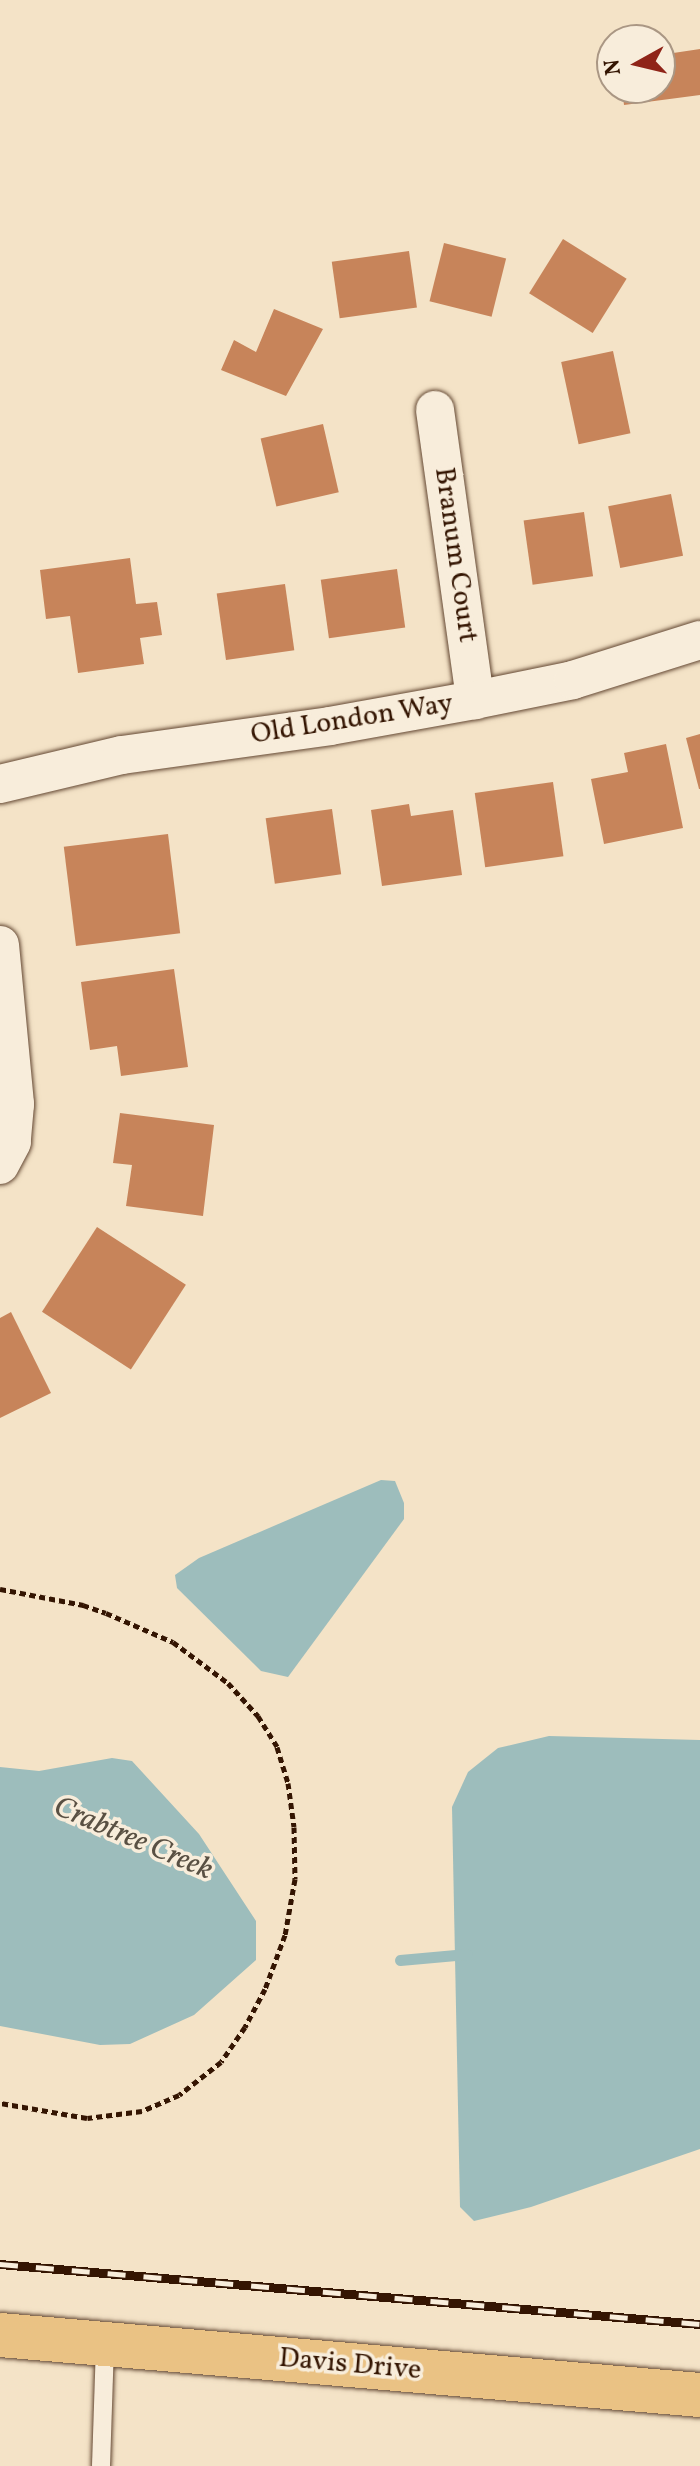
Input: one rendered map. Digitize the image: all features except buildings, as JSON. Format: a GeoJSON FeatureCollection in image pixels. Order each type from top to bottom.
{"type":"FeatureCollection","features":[{"type":"Feature","properties":{"kind":"main road","name":"Davis Drive"},"geometry":{"type":"LineString","coordinates":[[0,2335],[700,2395]]}},
{"type":"Feature","properties":{"kind":"street","name":"Branum Court"},"geometry":{"type":"LineString","coordinates":[[435,410],[475,700]]}},
{"type":"Feature","properties":{"kind":"street","name":"Old London Way"},"geometry":{"type":"LineString","coordinates":[[0,784],[122,755],[330,726],[573,680],[700,640]]}},
{"type":"Feature","properties":{"kind":"street"},"geometry":{"type":"LineString","coordinates":[[0,945],[15,1104],[12,1142],[0,1165]]}},
{"type":"Feature","properties":{"kind":"lane"},"geometry":{"type":"LineString","coordinates":[[101,2466],[105,2343]]}},
{"type":"Feature","properties":{"kind":"path"},"geometry":{"type":"LineString","coordinates":[[0,1589],[68,1601],[106,1613],[173,1642],[228,1683],[258,1716],[277,1747],[288,1783],[294,1827],[295,1879],[285,1935],[265,1989],[245,2027],[221,2062],[179,2095],[142,2111],[87,2118],[0,2103]]}},
{"type":"Feature","properties":{"kind":"water"},"geometry":{"type":"Polygon","coordinates":[[[381,1480],[395,1481],[404,1503],[404,1519],[288,1677],[261,1671],[177,1588],[175,1575],[199,1558],[381,1480]]]}},
{"type":"Feature","properties":{"kind":"water"},"geometry":{"type":"Polygon","coordinates":[[[549,1736],[700,1740],[700,2149],[531,2207],[474,2221],[460,2207],[452,1807],[468,1772],[498,1748],[549,1736]]]}},
{"type":"Feature","properties":{"kind":"water"},"geometry":{"type":"Polygon","coordinates":[[[112,1758],[132,1761],[199,1834],[256,1921],[256,1960],[194,2015],[130,2044],[100,2045],[0,2026],[0,1767],[39,1771],[112,1758]]]}},
{"type":"Feature","properties":{"kind":"waterway","name":"Crabtree Creek"},"geometry":{"type":"LineString","coordinates":[[400,1960],[467,1954]]}},
{"type":"Feature","properties":{"kind":"railway"},"geometry":{"type":"LineString","coordinates":[[0,2264],[700,2324]]}}]}
